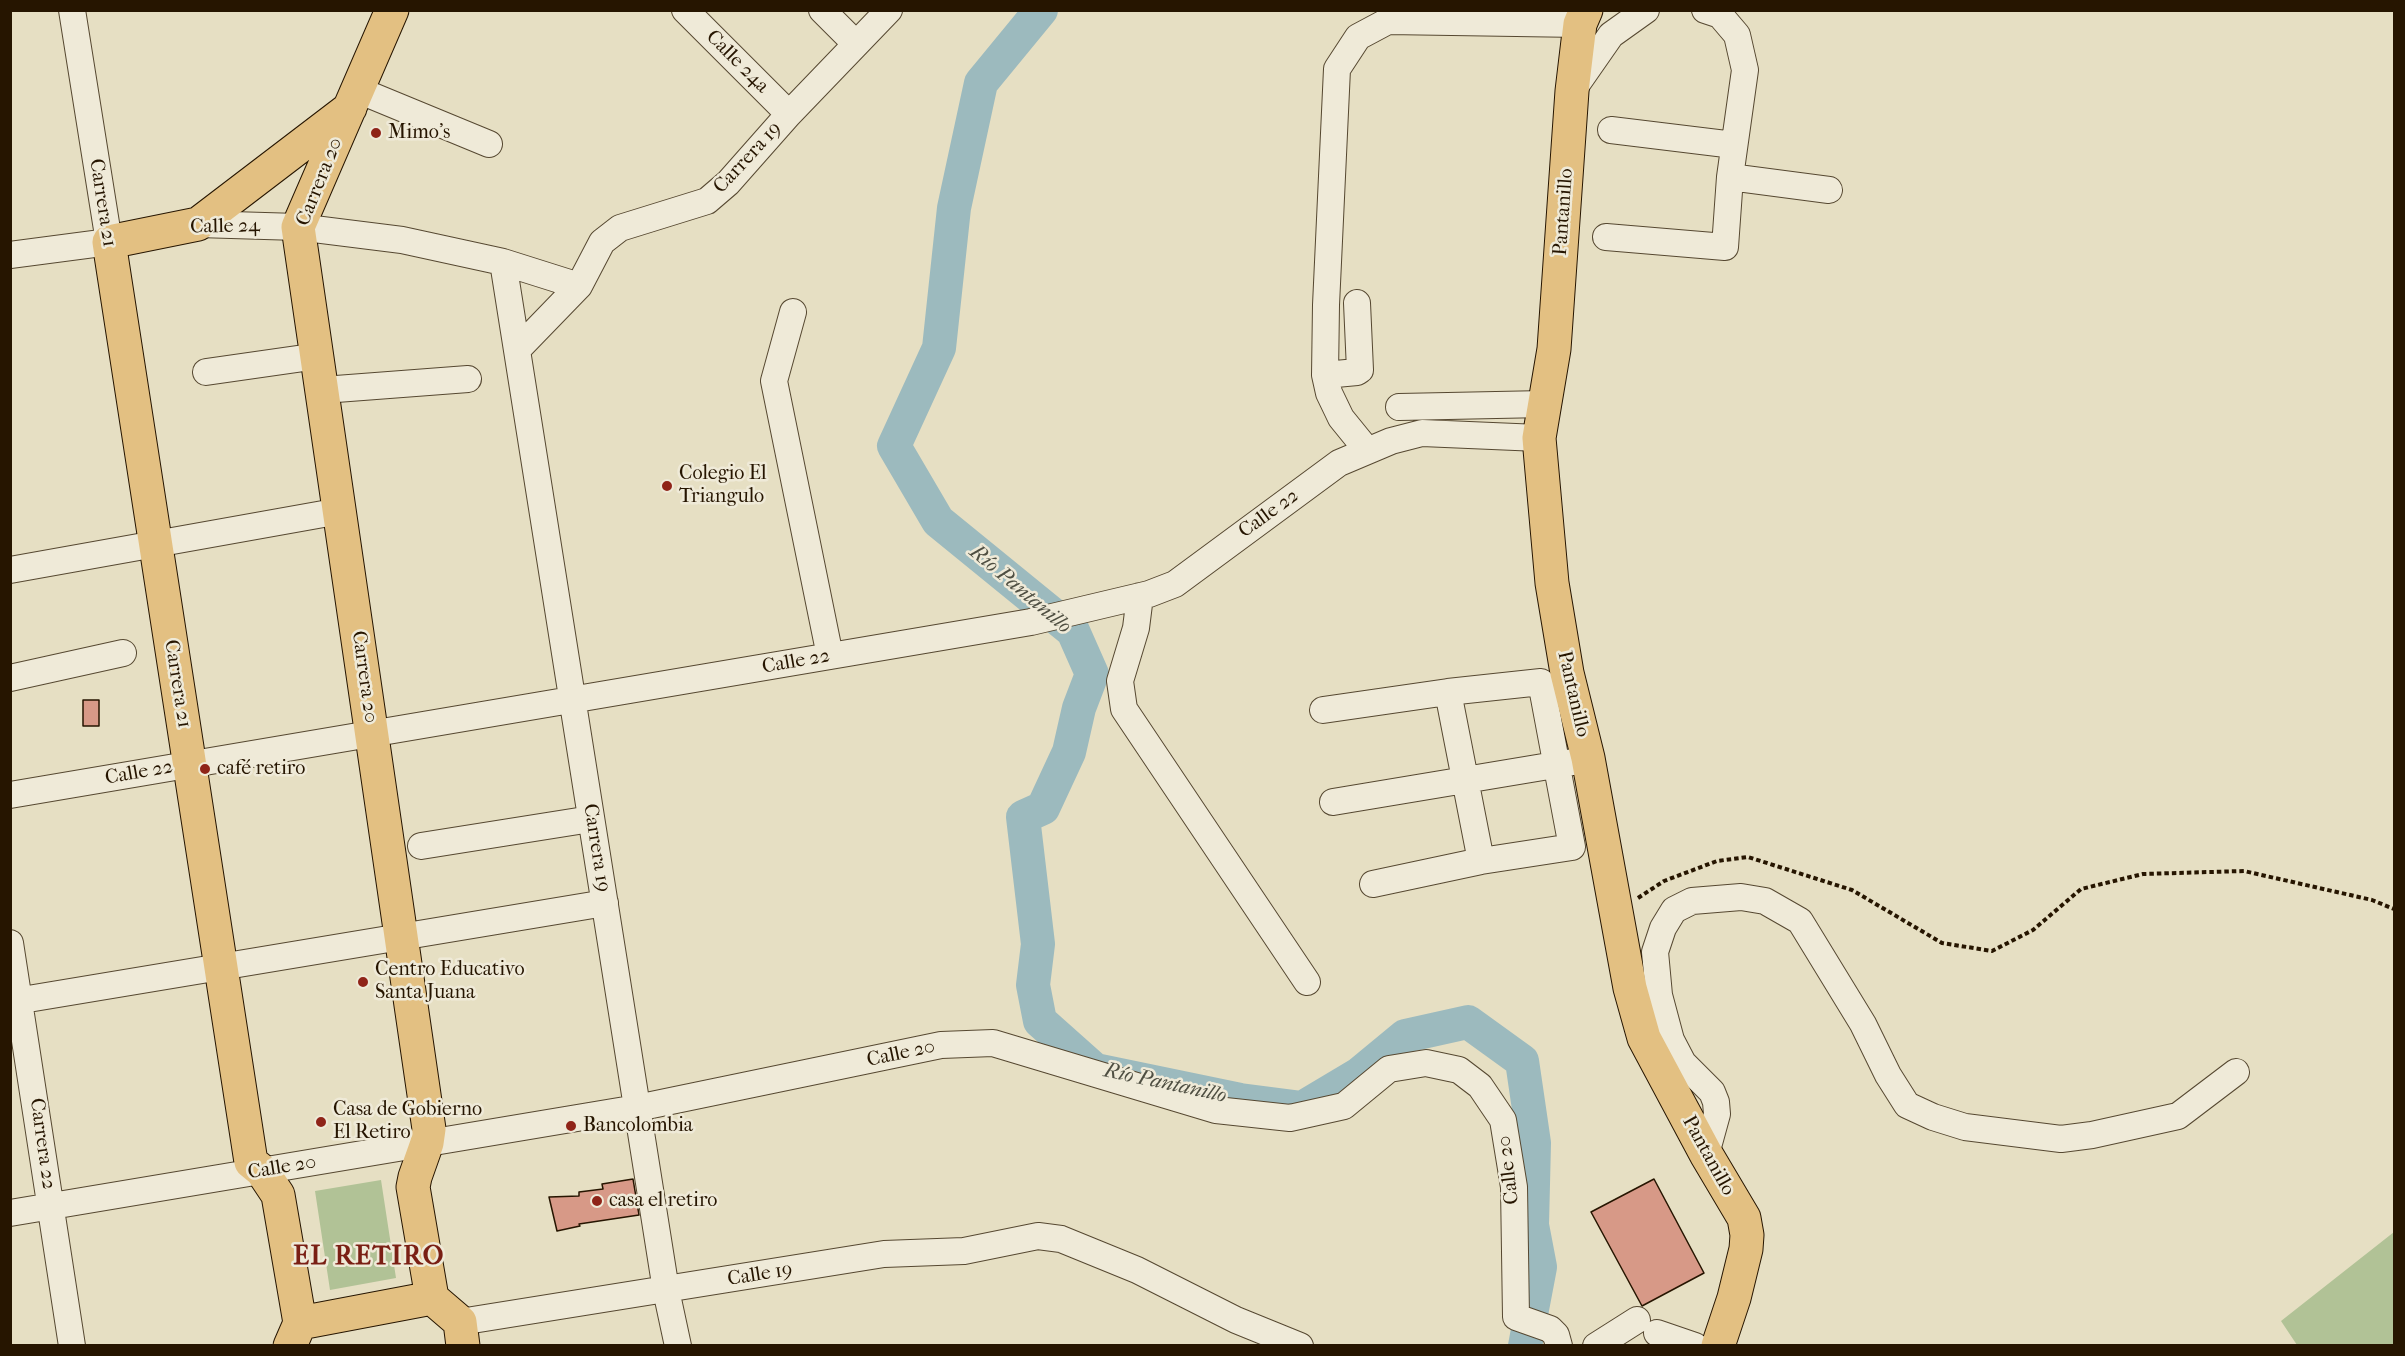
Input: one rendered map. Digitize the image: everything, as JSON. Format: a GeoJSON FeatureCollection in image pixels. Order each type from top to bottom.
{"type":"FeatureCollection","features":[{"type":"Feature","properties":{"kind":"main road","name":"Carrera 20"},"geometry":{"type":"LineString","coordinates":[[392,10],[298,227],[429,1129],[428,1143],[414,1177],[413,1187],[432,1298]]}},
{"type":"Feature","properties":{"kind":"main road","name":"Pantanillo"},"geometry":{"type":"LineString","coordinates":[[1583,17],[1572,91],[1554,349],[1539,438],[1552,583],[1567,672],[1573,762],[1617,912],[1630,988],[1644,1038],[1706,1154],[1744,1218],[1747,1235],[1741,1274],[1718,1346]]}},
{"type":"Feature","properties":{"kind":"main road"},"geometry":{"type":"LineString","coordinates":[[198,224],[354,99]]}},
{"type":"Feature","properties":{"kind":"main road","name":"Calle 24"},"geometry":{"type":"LineString","coordinates":[[109,242],[198,224]]}},
{"type":"Feature","properties":{"kind":"main road","name":"Carrera 21"},"geometry":{"type":"LineString","coordinates":[[109,242],[251,1162],[262,1171],[278,1195],[295,1334]]}},
{"type":"Feature","properties":{"kind":"main road"},"geometry":{"type":"LineString","coordinates":[[295,1334],[432,1298],[461,1334]]}},
{"type":"Feature","properties":{"kind":"street","name":"Carrera 21"},"geometry":{"type":"LineString","coordinates":[[72,10],[109,242]]}},
{"type":"Feature","properties":{"kind":"street","name":"Calle 24a"},"geometry":{"type":"LineString","coordinates":[[686,10],[789,114]]}},
{"type":"Feature","properties":{"kind":"street"},"geometry":{"type":"LineString","coordinates":[[822,10],[856,44]]}},
{"type":"Feature","properties":{"kind":"street","name":"Carrera 19"},"geometry":{"type":"LineString","coordinates":[[517,350],[579,286],[602,242],[620,228],[707,201],[728,183],[789,114],[889,10]]}},
{"type":"Feature","properties":{"kind":"street"},"geometry":{"type":"LineString","coordinates":[[1572,91],[1611,35],[1646,10]]}},
{"type":"Feature","properties":{"kind":"street"},"geometry":{"type":"LineString","coordinates":[[1606,237],[1725,247],[1730,177],[1744,70],[1737,35],[1720,15],[1705,10]]}},
{"type":"Feature","properties":{"kind":"street"},"geometry":{"type":"LineString","coordinates":[[1367,450],[1341,418],[1329,393],[1325,375],[1337,69],[1358,37],[1388,21],[1583,17]]}},
{"type":"Feature","properties":{"kind":"street"},"geometry":{"type":"LineString","coordinates":[[354,99],[489,144]]}},
{"type":"Feature","properties":{"kind":"street"},"geometry":{"type":"LineString","coordinates":[[1611,130],[1734,145]]}},
{"type":"Feature","properties":{"kind":"street"},"geometry":{"type":"LineString","coordinates":[[1730,177],[1828,190]]}},
{"type":"Feature","properties":{"kind":"street","name":"Calle 24"},"geometry":{"type":"LineString","coordinates":[[198,224],[298,227],[402,240],[503,262],[579,286]]}},
{"type":"Feature","properties":{"kind":"street","name":"Calle 24"},"geometry":{"type":"LineString","coordinates":[[10,255],[109,242]]}},
{"type":"Feature","properties":{"kind":"street","name":"Carrera 19"},"geometry":{"type":"LineString","coordinates":[[503,262],[666,1290],[678,1346]]}},
{"type":"Feature","properties":{"kind":"street"},"geometry":{"type":"LineString","coordinates":[[1325,375],[1360,370],[1357,303]]}},
{"type":"Feature","properties":{"kind":"street"},"geometry":{"type":"LineString","coordinates":[[793,312],[774,381],[830,656]]}},
{"type":"Feature","properties":{"kind":"street"},"geometry":{"type":"LineString","coordinates":[[206,372],[318,356]]}},
{"type":"Feature","properties":{"kind":"street"},"geometry":{"type":"LineString","coordinates":[[323,390],[468,379]]}},
{"type":"Feature","properties":{"kind":"street"},"geometry":{"type":"LineString","coordinates":[[1399,407],[1545,404]]}},
{"type":"Feature","properties":{"kind":"street"},"geometry":{"type":"LineString","coordinates":[[1339,463],[1341,418]]}},
{"type":"Feature","properties":{"kind":"street","name":"Calle 22"},"geometry":{"type":"LineString","coordinates":[[10,795],[1031,622],[1140,596],[1174,584],[1339,463],[1367,450],[1422,433],[1539,438]]}},
{"type":"Feature","properties":{"kind":"street"},"geometry":{"type":"LineString","coordinates":[[10,570],[340,511]]}},
{"type":"Feature","properties":{"kind":"street"},"geometry":{"type":"LineString","coordinates":[[1140,596],[1136,628],[1120,681],[1124,709],[1307,982]]}},
{"type":"Feature","properties":{"kind":"street"},"geometry":{"type":"LineString","coordinates":[[10,678],[123,653]]}},
{"type":"Feature","properties":{"kind":"street"},"geometry":{"type":"LineString","coordinates":[[1323,710],[1448,692],[1541,682],[1573,762],[1572,847],[1481,861],[1372,885]]}},
{"type":"Feature","properties":{"kind":"street"},"geometry":{"type":"LineString","coordinates":[[1448,692],[1481,861]]}},
{"type":"Feature","properties":{"kind":"street"},"geometry":{"type":"LineString","coordinates":[[1333,802],[1573,762]]}},
{"type":"Feature","properties":{"kind":"street"},"geometry":{"type":"LineString","coordinates":[[421,846],[591,819]]}},
{"type":"Feature","properties":{"kind":"street"},"geometry":{"type":"LineString","coordinates":[[1706,1154],[1717,1113],[1716,1102],[1712,1092],[1683,1063],[1671,1040],[1659,995],[1655,952],[1663,928],[1674,910],[1692,901],[1741,897],[1765,901],[1800,921],[1863,1024],[1888,1075],[1906,1105],[1933,1117],[1965,1127],[2061,1139],[2092,1135],[2178,1116],[2236,1072]]}},
{"type":"Feature","properties":{"kind":"street"},"geometry":{"type":"LineString","coordinates":[[16,1001],[605,903]]}},
{"type":"Feature","properties":{"kind":"street","name":"Carrera 22"},"geometry":{"type":"LineString","coordinates":[[10,943],[16,1001],[72,1346]]}},
{"type":"Feature","properties":{"kind":"street","name":"Calle 20"},"geometry":{"type":"LineString","coordinates":[[10,1213],[638,1108],[941,1045],[993,1044],[1216,1110],[1290,1118],[1344,1106],[1389,1069],[1426,1063],[1459,1070],[1480,1086],[1503,1120],[1514,1187],[1516,1317],[1555,1337]]}},
{"type":"Feature","properties":{"kind":"street","name":"Calle 19"},"geometry":{"type":"LineString","coordinates":[[461,1334],[666,1290],[884,1254],[964,1251],[1038,1236],[1061,1239],[1137,1270],[1236,1320],[1300,1346]]}},
{"type":"Feature","properties":{"kind":"street"},"geometry":{"type":"LineString","coordinates":[[1596,1346],[1647,1327],[1695,1346]]}},
{"type":"Feature","properties":{"kind":"path"},"geometry":{"type":"LineString","coordinates":[[1617,912],[1664,881],[1717,861],[1748,857],[1852,890],[1942,943],[1992,951],[2033,930],[2081,889],[2143,874],[2244,871],[2372,900],[2394,909]]}},
{"type":"Feature","properties":{"kind":"green space"},"geometry":{"type":"Polygon","coordinates":[[[381,1180],[396,1278],[330,1290],[315,1191],[381,1180]]]}},
{"type":"Feature","properties":{"kind":"green space"},"geometry":{"type":"Polygon","coordinates":[[[2394,1232],[2394,1345],[2297,1345],[2281,1321],[2394,1232]]]}},
{"type":"Feature","properties":{"kind":"building"},"geometry":{"type":"Polygon","coordinates":[[[83,700],[99,700],[99,726],[83,726],[83,700]]]}},
{"type":"Feature","properties":{"kind":"building","name":"casa el retiro"},"geometry":{"type":"Polygon","coordinates":[[[633,1179],[639,1215],[579,1224],[580,1226],[557,1231],[549,1197],[579,1196],[579,1192],[603,1189],[602,1184],[633,1179]]]}},
{"type":"Feature","properties":{"kind":"building"},"geometry":{"type":"Polygon","coordinates":[[[1654,1179],[1704,1273],[1642,1306],[1591,1212],[1654,1179]]]}},
{"type":"Feature","properties":{"kind":"waterway","name":"Río Pantanillo"},"geometry":{"type":"LineString","coordinates":[[1041,10],[981,83],[954,208],[939,348],[894,446],[938,521],[1073,631],[1092,674],[1079,708],[1069,752],[1043,808],[1023,817],[1038,944],[1033,985],[1040,1021],[1095,1070],[1240,1100],[1302,1108],[1359,1074],[1405,1036],[1468,1022],[1522,1061],[1534,1143],[1532,1225],[1540,1267],[1525,1346]]}},
{"type":"Feature","properties":{"kind":"place","name":"Mimo's"},"geometry":{"type":"Point","coordinates":[376,133]}},
{"type":"Feature","properties":{"kind":"place","name":"Colegio El Triangulo"},"geometry":{"type":"Point","coordinates":[667,486]}},
{"type":"Feature","properties":{"kind":"place","name":"café retiro"},"geometry":{"type":"Point","coordinates":[205,769]}},
{"type":"Feature","properties":{"kind":"place","name":"Centro Educativo Santa Juana"},"geometry":{"type":"Point","coordinates":[363,982]}},
{"type":"Feature","properties":{"kind":"place","name":"Casa de Gobierno El Retiro"},"geometry":{"type":"Point","coordinates":[321,1122]}},
{"type":"Feature","properties":{"kind":"place","name":"Bancolombia"},"geometry":{"type":"Point","coordinates":[571,1126]}},
{"type":"Feature","properties":{"kind":"place","name":"casa el retiro"},"geometry":{"type":"Point","coordinates":[597,1201]}},
{"type":"Feature","properties":{"kind":"district","name":"EL RETIRO"},"geometry":{"type":"Point","coordinates":[369,1258]}}]}
